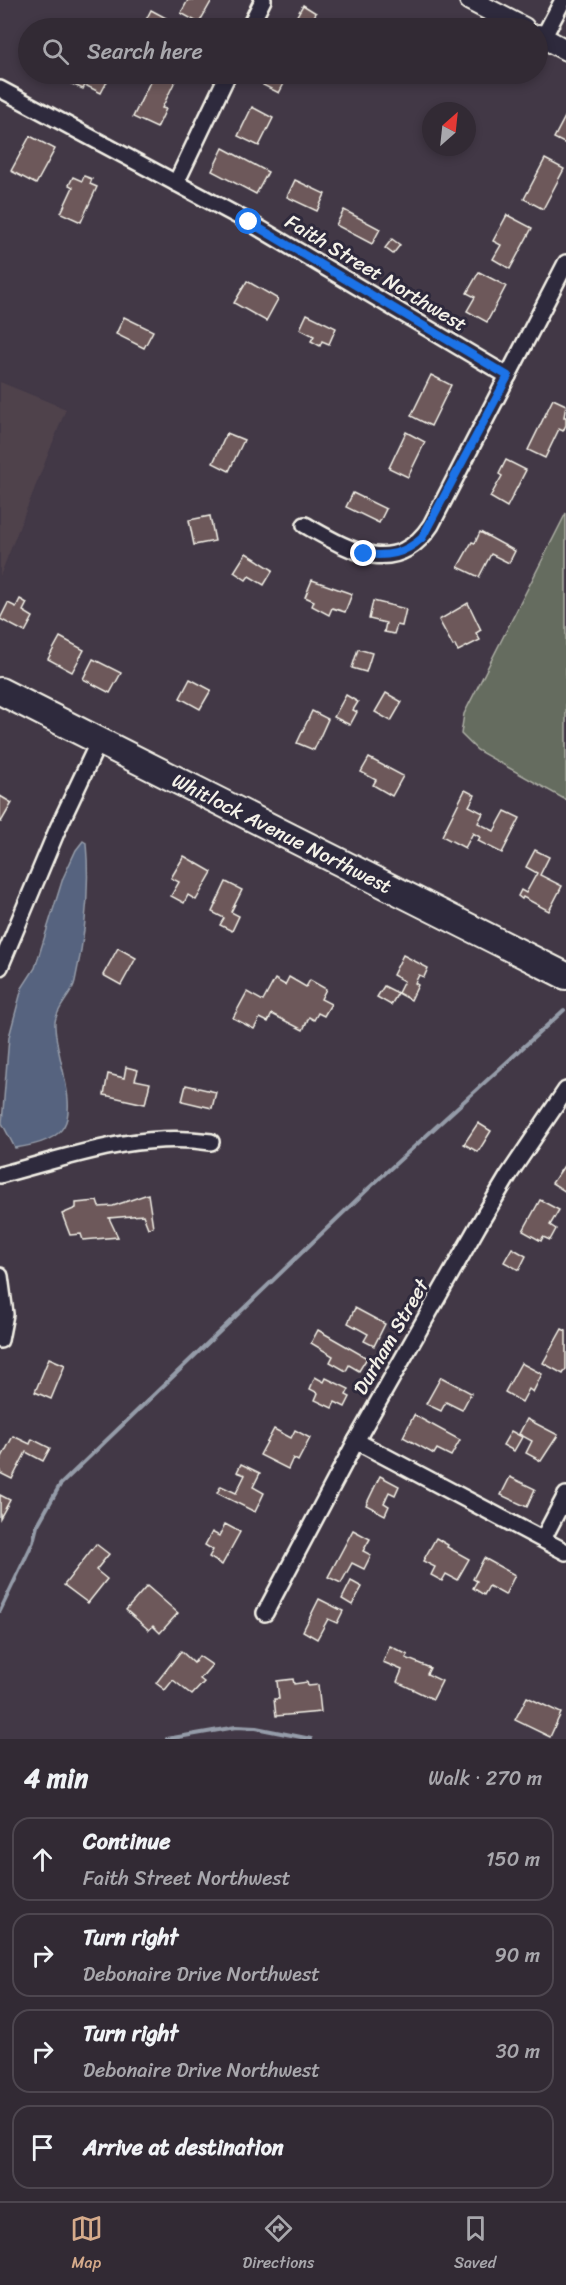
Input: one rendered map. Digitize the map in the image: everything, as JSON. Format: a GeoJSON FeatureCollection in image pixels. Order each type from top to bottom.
{"type":"FeatureCollection","features":[{"type":"Feature","properties":{"kind":"highway","name":"Whitlock Avenue Northwest"},"geometry":{"type":"LineString","coordinates":[[0,691],[566,976]]}},
{"type":"Feature","properties":{"kind":"street"},"geometry":{"type":"LineString","coordinates":[[254,18],[263,0]]}},
{"type":"Feature","properties":{"kind":"street"},"geometry":{"type":"LineString","coordinates":[[470,0],[505,18]]}},
{"type":"Feature","properties":{"kind":"street"},"geometry":{"type":"LineString","coordinates":[[548,24],[563,0]]}},
{"type":"Feature","properties":{"kind":"street"},"geometry":{"type":"LineString","coordinates":[[548,41],[566,50]]}},
{"type":"Feature","properties":{"kind":"street"},"geometry":{"type":"LineString","coordinates":[[176,183],[223,84]]}},
{"type":"Feature","properties":{"kind":"street","name":"Faith Street Northwest"},"geometry":{"type":"LineString","coordinates":[[0,89],[249,222],[508,376]]}},
{"type":"Feature","properties":{"kind":"street"},"geometry":{"type":"LineString","coordinates":[[304,525],[347,549],[381,556],[397,554],[411,548],[422,538],[431,525],[566,264]]}},
{"type":"Feature","properties":{"kind":"street"},"geometry":{"type":"LineString","coordinates":[[0,967],[58,828],[99,741]]}},
{"type":"Feature","properties":{"kind":"street","name":"Durham Street"},"geometry":{"type":"LineString","coordinates":[[265,1613],[356,1441],[508,1176],[566,1090]]}},
{"type":"Feature","properties":{"kind":"street"},"geometry":{"type":"LineString","coordinates":[[0,1175],[130,1141],[192,1139],[211,1142]]}},
{"type":"Feature","properties":{"kind":"street"},"geometry":{"type":"LineString","coordinates":[[0,1276],[4,1314],[0,1340]]}},
{"type":"Feature","properties":{"kind":"street"},"geometry":{"type":"LineString","coordinates":[[356,1441],[566,1552]]}},
{"type":"Feature","properties":{"kind":"street"},"geometry":{"type":"LineString","coordinates":[[543,1539],[566,1495]]}},
{"type":"Feature","properties":{"kind":"shaded area"},"geometry":{"type":"Polygon","coordinates":[[[0,382],[66,409],[0,576],[0,382]]]}},
{"type":"Feature","properties":{"kind":"green space"},"geometry":{"type":"Polygon","coordinates":[[[566,513],[566,800],[477,750],[461,734],[464,714],[566,513]]]}},
{"type":"Feature","properties":{"kind":"water"},"geometry":{"type":"Polygon","coordinates":[[[83,841],[86,843],[87,877],[82,947],[73,986],[55,1022],[55,1033],[67,1089],[68,1116],[60,1131],[49,1139],[15,1148],[2,1123],[9,1037],[22,988],[35,968],[63,878],[76,850],[83,841]]]}},
{"type":"Feature","properties":{"kind":"building"},"geometry":{"type":"Polygon","coordinates":[[[188,0],[212,0],[202,18],[190,18],[181,13],[188,0]]]}},
{"type":"Feature","properties":{"kind":"building"},"geometry":{"type":"Polygon","coordinates":[[[303,5],[316,13],[313,18],[296,18],[303,5]]]}},
{"type":"Feature","properties":{"kind":"building"},"geometry":{"type":"Polygon","coordinates":[[[151,10],[166,18],[147,18],[151,10]]]}},
{"type":"Feature","properties":{"kind":"building"},"geometry":{"type":"Polygon","coordinates":[[[72,84],[106,84],[101,93],[85,85],[83,89],[72,84]]]}},
{"type":"Feature","properties":{"kind":"building"},"geometry":{"type":"Polygon","coordinates":[[[149,84],[174,84],[162,108],[166,109],[157,128],[133,117],[149,84]]]}},
{"type":"Feature","properties":{"kind":"building"},"geometry":{"type":"Polygon","coordinates":[[[264,84],[284,84],[279,93],[264,84]]]}},
{"type":"Feature","properties":{"kind":"building"},"geometry":{"type":"Polygon","coordinates":[[[252,107],[273,118],[259,146],[238,136],[252,107]]]}},
{"type":"Feature","properties":{"kind":"building"},"geometry":{"type":"Polygon","coordinates":[[[566,115],[566,144],[554,138],[566,115]]]}},
{"type":"Feature","properties":{"kind":"building"},"geometry":{"type":"Polygon","coordinates":[[[30,136],[55,149],[36,184],[11,171],[30,136]]]}},
{"type":"Feature","properties":{"kind":"building"},"geometry":{"type":"Polygon","coordinates":[[[223,148],[268,172],[256,194],[212,171],[223,148]]]}},
{"type":"Feature","properties":{"kind":"building"},"geometry":{"type":"Polygon","coordinates":[[[545,159],[564,169],[543,209],[524,199],[545,159]]]}},
{"type":"Feature","properties":{"kind":"building"},"geometry":{"type":"Polygon","coordinates":[[[84,176],[92,179],[90,184],[97,187],[81,222],[61,213],[73,187],[69,185],[73,177],[82,181],[84,176]]]}},
{"type":"Feature","properties":{"kind":"building"},"geometry":{"type":"Polygon","coordinates":[[[295,180],[325,194],[317,211],[287,197],[295,180]]]}},
{"type":"Feature","properties":{"kind":"building"},"geometry":{"type":"Polygon","coordinates":[[[344,210],[380,229],[372,244],[336,225],[344,210]]]}},
{"type":"Feature","properties":{"kind":"building"},"geometry":{"type":"Polygon","coordinates":[[[507,215],[532,228],[510,269],[493,259],[501,245],[493,241],[507,215]]]}},
{"type":"Feature","properties":{"kind":"building"},"geometry":{"type":"Polygon","coordinates":[[[392,239],[400,245],[393,254],[385,248],[392,239]]]}},
{"type":"Feature","properties":{"kind":"building"},"geometry":{"type":"Polygon","coordinates":[[[479,272],[506,286],[487,322],[467,311],[475,297],[467,293],[479,272]]]}},
{"type":"Feature","properties":{"kind":"building"},"geometry":{"type":"Polygon","coordinates":[[[247,281],[278,299],[266,321],[234,303],[247,281]]]}},
{"type":"Feature","properties":{"kind":"building"},"geometry":{"type":"Polygon","coordinates":[[[307,314],[336,328],[329,344],[322,341],[320,346],[311,341],[314,336],[300,329],[307,314]]]}},
{"type":"Feature","properties":{"kind":"building"},"geometry":{"type":"Polygon","coordinates":[[[124,317],[153,331],[144,348],[116,334],[124,317]]]}},
{"type":"Feature","properties":{"kind":"building"},"geometry":{"type":"Polygon","coordinates":[[[431,375],[451,385],[431,426],[411,416],[431,375]]]}},
{"type":"Feature","properties":{"kind":"building"},"geometry":{"type":"Polygon","coordinates":[[[553,399],[566,405],[564,417],[566,417],[566,425],[563,431],[559,429],[545,458],[528,450],[553,399]]]}},
{"type":"Feature","properties":{"kind":"building"},"geometry":{"type":"Polygon","coordinates":[[[406,432],[425,442],[408,477],[389,468],[406,432]]]}},
{"type":"Feature","properties":{"kind":"building"},"geometry":{"type":"Polygon","coordinates":[[[227,433],[244,440],[229,471],[213,463],[227,433]]]}},
{"type":"Feature","properties":{"kind":"building"},"geometry":{"type":"Polygon","coordinates":[[[506,460],[526,470],[507,507],[490,497],[502,476],[499,474],[506,460]]]}},
{"type":"Feature","properties":{"kind":"building"},"geometry":{"type":"Polygon","coordinates":[[[353,493],[386,509],[379,523],[346,507],[353,493]]]}},
{"type":"Feature","properties":{"kind":"building"},"geometry":{"type":"Polygon","coordinates":[[[210,516],[215,541],[194,545],[189,520],[210,516]]]}},
{"type":"Feature","properties":{"kind":"building"},"geometry":{"type":"Polygon","coordinates":[[[480,532],[515,551],[509,563],[491,554],[479,577],[458,567],[480,532]]]}},
{"type":"Feature","properties":{"kind":"building"},"geometry":{"type":"Polygon","coordinates":[[[246,553],[273,570],[264,585],[249,576],[246,580],[234,572],[246,553]]]}},
{"type":"Feature","properties":{"kind":"building"},"geometry":{"type":"Polygon","coordinates":[[[312,580],[352,594],[345,612],[332,608],[329,615],[312,606],[314,601],[305,597],[312,580]]]}},
{"type":"Feature","properties":{"kind":"building"},"geometry":{"type":"Polygon","coordinates":[[[20,599],[27,603],[23,611],[33,617],[25,632],[0,619],[8,603],[16,607],[20,599]]]}},
{"type":"Feature","properties":{"kind":"building"},"geometry":{"type":"Polygon","coordinates":[[[373,601],[406,609],[402,626],[397,625],[394,634],[384,632],[386,623],[369,619],[373,601]]]}},
{"type":"Feature","properties":{"kind":"building"},"geometry":{"type":"Polygon","coordinates":[[[468,603],[481,630],[476,633],[480,640],[458,651],[439,620],[468,603]]]}},
{"type":"Feature","properties":{"kind":"building"},"geometry":{"type":"Polygon","coordinates":[[[60,637],[84,650],[72,672],[48,659],[60,637]]]}},
{"type":"Feature","properties":{"kind":"building"},"geometry":{"type":"Polygon","coordinates":[[[358,649],[372,653],[366,672],[352,668],[358,649]]]}},
{"type":"Feature","properties":{"kind":"building"},"geometry":{"type":"Polygon","coordinates":[[[93,659],[121,673],[110,693],[83,679],[93,659]]]}},
{"type":"Feature","properties":{"kind":"building"},"geometry":{"type":"Polygon","coordinates":[[[190,679],[211,690],[200,709],[180,698],[190,679]]]}},
{"type":"Feature","properties":{"kind":"building"},"geometry":{"type":"Polygon","coordinates":[[[386,693],[402,702],[391,721],[375,712],[386,693]]]}},
{"type":"Feature","properties":{"kind":"building"},"geometry":{"type":"Polygon","coordinates":[[[346,695],[358,702],[353,710],[357,712],[350,725],[334,717],[346,695]]]}},
{"type":"Feature","properties":{"kind":"building"},"geometry":{"type":"Polygon","coordinates":[[[312,711],[328,719],[314,750],[297,743],[312,711]]]}},
{"type":"Feature","properties":{"kind":"building"},"geometry":{"type":"Polygon","coordinates":[[[369,758],[403,776],[392,796],[373,785],[376,780],[361,772],[369,758]]]}},
{"type":"Feature","properties":{"kind":"building"},"geometry":{"type":"Polygon","coordinates":[[[465,790],[475,795],[469,806],[483,813],[478,823],[494,831],[505,811],[520,818],[502,853],[478,841],[480,837],[473,833],[465,848],[442,836],[465,790]]]}},
{"type":"Feature","properties":{"kind":"building"},"geometry":{"type":"Polygon","coordinates":[[[0,796],[12,803],[1,822],[0,822],[0,796]]]}},
{"type":"Feature","properties":{"kind":"building"},"geometry":{"type":"Polygon","coordinates":[[[535,850],[549,857],[540,875],[562,886],[549,911],[518,896],[521,890],[526,893],[537,873],[526,867],[535,850]]]}},
{"type":"Feature","properties":{"kind":"building"},"geometry":{"type":"Polygon","coordinates":[[[184,856],[212,872],[196,900],[188,895],[184,903],[171,896],[179,882],[171,878],[184,856]]]}},
{"type":"Feature","properties":{"kind":"building"},"geometry":{"type":"Polygon","coordinates":[[[226,882],[242,890],[231,912],[239,916],[232,931],[220,925],[224,918],[212,912],[226,882]]]}},
{"type":"Feature","properties":{"kind":"building"},"geometry":{"type":"Polygon","coordinates":[[[118,948],[136,958],[121,985],[103,975],[118,948]]]}},
{"type":"Feature","properties":{"kind":"building"},"geometry":{"type":"Polygon","coordinates":[[[403,955],[428,968],[424,977],[419,975],[415,983],[418,985],[411,1000],[398,993],[404,981],[393,975],[403,955]]]}},
{"type":"Feature","properties":{"kind":"building"},"geometry":{"type":"Polygon","coordinates":[[[289,977],[306,987],[310,980],[326,989],[321,999],[331,1004],[324,1016],[318,1013],[314,1020],[309,1017],[303,1030],[272,1014],[268,1022],[260,1018],[254,1029],[233,1018],[247,992],[263,1001],[275,979],[285,985],[289,977]]]}},
{"type":"Feature","properties":{"kind":"building"},"geometry":{"type":"Polygon","coordinates":[[[384,986],[398,993],[391,1005],[377,997],[384,986]]]}},
{"type":"Feature","properties":{"kind":"building"},"geometry":{"type":"Polygon","coordinates":[[[126,1067],[138,1070],[135,1080],[150,1083],[145,1104],[104,1095],[108,1074],[124,1078],[126,1067]]]}},
{"type":"Feature","properties":{"kind":"building"},"geometry":{"type":"Polygon","coordinates":[[[186,1085],[216,1092],[212,1108],[182,1101],[186,1085]]]}},
{"type":"Feature","properties":{"kind":"building"},"geometry":{"type":"Polygon","coordinates":[[[478,1123],[491,1131],[478,1152],[464,1144],[478,1123]]]}},
{"type":"Feature","properties":{"kind":"building"},"geometry":{"type":"Polygon","coordinates":[[[566,1163],[566,1192],[552,1183],[566,1163]]]}},
{"type":"Feature","properties":{"kind":"building"},"geometry":{"type":"Polygon","coordinates":[[[148,1194],[153,1227],[148,1228],[143,1215],[109,1218],[118,1237],[83,1240],[81,1234],[70,1235],[62,1214],[76,1208],[76,1203],[97,1201],[99,1207],[113,1206],[148,1194]]]}},
{"type":"Feature","properties":{"kind":"building"},"geometry":{"type":"Polygon","coordinates":[[[540,1200],[559,1210],[550,1225],[556,1229],[550,1240],[543,1237],[541,1241],[523,1231],[540,1200]]]}},
{"type":"Feature","properties":{"kind":"building"},"geometry":{"type":"Polygon","coordinates":[[[512,1248],[526,1256],[519,1270],[504,1262],[512,1248]]]}},
{"type":"Feature","properties":{"kind":"building"},"geometry":{"type":"Polygon","coordinates":[[[355,1308],[385,1324],[374,1346],[364,1341],[368,1334],[348,1323],[355,1308]]]}},
{"type":"Feature","properties":{"kind":"building"},"geometry":{"type":"Polygon","coordinates":[[[562,1329],[566,1331],[566,1369],[563,1374],[543,1363],[562,1329]]]}},
{"type":"Feature","properties":{"kind":"building"},"geometry":{"type":"Polygon","coordinates":[[[318,1330],[367,1358],[359,1371],[349,1365],[346,1371],[330,1362],[333,1356],[311,1343],[318,1330]]]}},
{"type":"Feature","properties":{"kind":"building"},"geometry":{"type":"Polygon","coordinates":[[[49,1358],[65,1365],[51,1399],[35,1392],[49,1358]]]}},
{"type":"Feature","properties":{"kind":"building"},"geometry":{"type":"Polygon","coordinates":[[[521,1363],[542,1374],[533,1392],[529,1389],[522,1402],[505,1392],[521,1363]]]}},
{"type":"Feature","properties":{"kind":"building"},"geometry":{"type":"Polygon","coordinates":[[[315,1377],[324,1382],[326,1378],[349,1389],[346,1395],[350,1397],[345,1407],[335,1402],[332,1408],[315,1400],[318,1393],[310,1389],[315,1377]]]}},
{"type":"Feature","properties":{"kind":"building"},"geometry":{"type":"Polygon","coordinates":[[[441,1377],[471,1393],[462,1410],[446,1402],[441,1411],[426,1404],[441,1377]]]}},
{"type":"Feature","properties":{"kind":"building"},"geometry":{"type":"Polygon","coordinates":[[[414,1415],[460,1440],[451,1456],[437,1449],[434,1454],[403,1437],[414,1415]]]}},
{"type":"Feature","properties":{"kind":"building"},"geometry":{"type":"Polygon","coordinates":[[[527,1419],[558,1435],[541,1461],[526,1453],[532,1441],[519,1434],[527,1419]]]}},
{"type":"Feature","properties":{"kind":"building"},"geometry":{"type":"Polygon","coordinates":[[[274,1429],[291,1438],[295,1430],[310,1438],[298,1461],[293,1458],[288,1469],[260,1455],[274,1429]]]}},
{"type":"Feature","properties":{"kind":"building"},"geometry":{"type":"Polygon","coordinates":[[[511,1431],[522,1437],[514,1451],[503,1445],[511,1431]]]}},
{"type":"Feature","properties":{"kind":"building"},"geometry":{"type":"Polygon","coordinates":[[[13,1436],[30,1444],[32,1439],[50,1448],[43,1461],[26,1452],[12,1479],[0,1473],[0,1461],[13,1436]]]}},
{"type":"Feature","properties":{"kind":"building"},"geometry":{"type":"Polygon","coordinates":[[[241,1464],[260,1473],[253,1487],[264,1493],[255,1512],[217,1493],[221,1486],[236,1493],[245,1475],[237,1472],[241,1464]]]}},
{"type":"Feature","properties":{"kind":"building"},"geometry":{"type":"Polygon","coordinates":[[[380,1476],[399,1486],[395,1495],[389,1492],[384,1503],[389,1506],[385,1515],[366,1505],[380,1476]]]}},
{"type":"Feature","properties":{"kind":"building"},"geometry":{"type":"Polygon","coordinates":[[[510,1477],[535,1489],[527,1507],[501,1495],[510,1477]]]}},
{"type":"Feature","properties":{"kind":"building"},"geometry":{"type":"Polygon","coordinates":[[[0,1495],[10,1500],[0,1518],[0,1495]]]}},
{"type":"Feature","properties":{"kind":"building"},"geometry":{"type":"Polygon","coordinates":[[[225,1524],[240,1532],[222,1565],[209,1557],[213,1550],[205,1545],[212,1532],[219,1536],[225,1524]]]}},
{"type":"Feature","properties":{"kind":"building"},"geometry":{"type":"Polygon","coordinates":[[[353,1530],[370,1539],[363,1551],[371,1555],[364,1569],[352,1563],[341,1583],[328,1577],[353,1530]]]}},
{"type":"Feature","properties":{"kind":"building"},"geometry":{"type":"Polygon","coordinates":[[[436,1538],[469,1559],[457,1580],[446,1574],[442,1581],[431,1575],[435,1567],[423,1561],[436,1538]]]}},
{"type":"Feature","properties":{"kind":"building"},"geometry":{"type":"Polygon","coordinates":[[[96,1544],[109,1554],[96,1570],[107,1579],[88,1603],[64,1585],[96,1544]]]}},
{"type":"Feature","properties":{"kind":"building"},"geometry":{"type":"Polygon","coordinates":[[[484,1558],[515,1575],[505,1595],[489,1586],[484,1595],[473,1588],[477,1581],[473,1579],[484,1558]]]}},
{"type":"Feature","properties":{"kind":"building"},"geometry":{"type":"Polygon","coordinates":[[[351,1581],[362,1587],[352,1605],[342,1599],[351,1581]]]}},
{"type":"Feature","properties":{"kind":"building"},"geometry":{"type":"Polygon","coordinates":[[[147,1586],[178,1613],[160,1633],[153,1626],[149,1630],[126,1610],[147,1586]]]}},
{"type":"Feature","properties":{"kind":"building"},"geometry":{"type":"Polygon","coordinates":[[[319,1599],[343,1611],[337,1623],[328,1619],[317,1639],[303,1631],[319,1599]]]}},
{"type":"Feature","properties":{"kind":"building"},"geometry":{"type":"Polygon","coordinates":[[[390,1646],[408,1655],[406,1658],[430,1668],[427,1674],[442,1681],[433,1699],[397,1682],[402,1670],[383,1662],[390,1646]]]}},
{"type":"Feature","properties":{"kind":"building"},"geometry":{"type":"Polygon","coordinates":[[[181,1651],[194,1663],[199,1656],[212,1665],[200,1679],[204,1682],[192,1695],[173,1680],[165,1690],[156,1683],[181,1651]]]}},
{"type":"Feature","properties":{"kind":"building"},"geometry":{"type":"Polygon","coordinates":[[[293,1679],[294,1684],[307,1682],[308,1686],[318,1685],[321,1712],[276,1716],[274,1699],[279,1699],[277,1681],[293,1679]]]}},
{"type":"Feature","properties":{"kind":"building"},"geometry":{"type":"Polygon","coordinates":[[[527,1697],[561,1713],[550,1737],[515,1720],[527,1697]]]}},
{"type":"Feature","properties":{"kind":"waterway"},"geometry":{"type":"LineString","coordinates":[[0,1611],[33,1542],[37,1526],[60,1485],[369,1188],[564,1010]]}},
{"type":"Feature","properties":{"kind":"waterway"},"geometry":{"type":"LineString","coordinates":[[167,1739],[236,1727],[256,1728],[311,1739]]}},
{"type":"Feature","properties":{"kind":"route"},"geometry":{"type":"LineString","coordinates":[[249,222],[508,376],[431,525],[422,538],[411,548],[397,554],[381,556],[364,554]]}}]}
